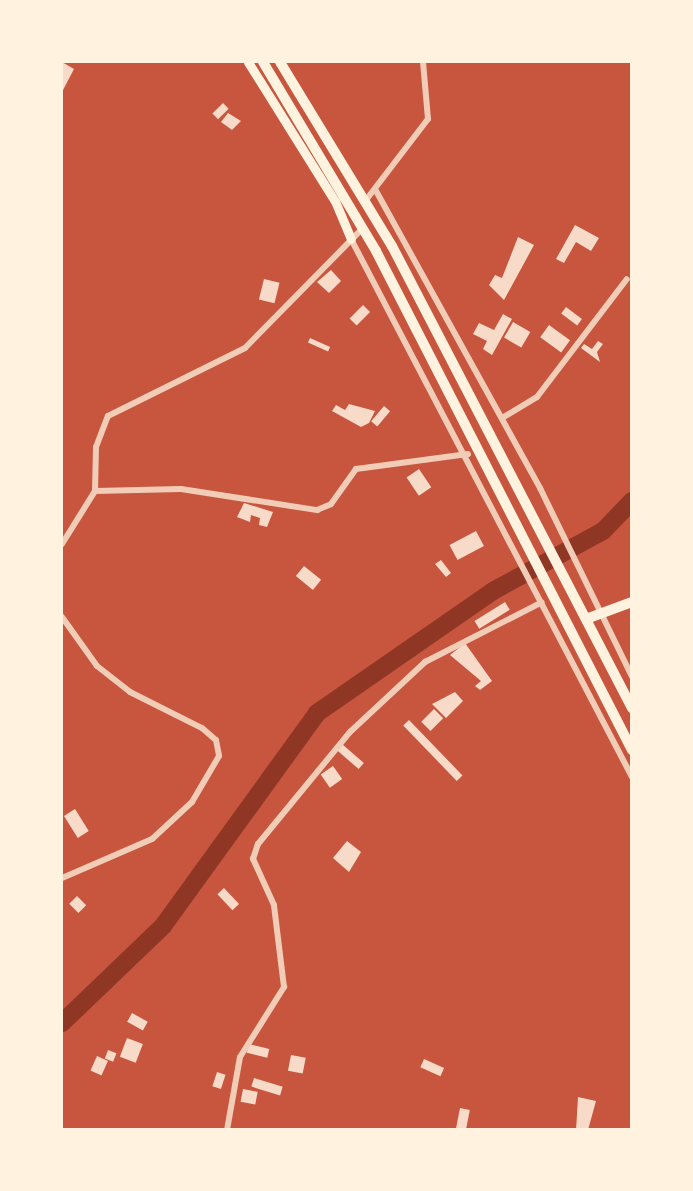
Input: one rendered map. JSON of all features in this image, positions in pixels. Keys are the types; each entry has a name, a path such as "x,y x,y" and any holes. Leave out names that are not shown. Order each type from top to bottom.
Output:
{"highway":[{"path":"263,62 363,228 507,507 547,602 632,750"},
{"path":"280,62 366,200 523,494 632,708"},
{"path":"586,619 632,602"}],"main road":[{"path":"248,62 351,239"}],"street":[{"path":"366,200 428,119 423,62"},
{"path":"375,189 540,488 632,677"},
{"path":"62,544 95,491 96,447 108,416 245,348 363,228"},
{"path":"351,239 547,602 632,777"},
{"path":"502,418 537,397 627,279"},
{"path":"95,491 181,489 317,510 332,504 356,469 468,454"},
{"path":"227,1130 240,1057 284,987 274,905 253,860 258,844 350,732 425,662 547,602"},
{"path":"62,617 96,666 130,692 202,728 216,740 219,756 192,802 152,839 62,878"}],"building":[{"path":"62,62 74,69 62,92"},
{"path":"223,103 229,109 218,119 212,114"},
{"path":"228,113 241,121 232,130 221,122"},
{"path":"575,225 599,238 591,251 576,242 564,263 556,259"},
{"path":"518,237 534,245 504,300 489,285 495,275 502,278"},
{"path":"331,270 341,281 329,293 317,282"},
{"path":"264,279 280,283 274,303 259,299"},
{"path":"363,305 370,312 357,326 350,318"},
{"path":"566,307 582,319 577,325 561,313"},
{"path":"503,314 512,319 492,355 483,349 487,341 473,334 479,323 494,330"},
{"path":"513,322 530,332 521,348 504,338"},
{"path":"549,325 570,340 561,352 540,337"},
{"path":"310,338 330,347 328,352 308,343"},
{"path":"598,341 603,344 597,352 600,362 581,348 584,344 592,349"},
{"path":"349,404 375,411 369,423 361,427 332,411 336,405 345,410"},
{"path":"384,406 390,411 377,426 371,421"},
{"path":"419,469 431,487 419,496 407,477"},
{"path":"244,503 273,512 267,527 259,525 260,518 251,515 250,522 237,517"},
{"path":"476,531 484,546 457,560 450,545"},
{"path":"441,560 451,573 446,577 435,564"},
{"path":"304,566 321,580 313,590 296,576"},
{"path":"505,602 510,610 479,629 474,621"},
{"path":"465,643 492,681 480,690 475,686 481,681 450,655"},
{"path":"455,692 463,701 446,718 432,704"},
{"path":"434,709 443,718 430,731 421,722"},
{"path":"409,720 462,775 457,781 403,726"},
{"path":"342,744 364,763 359,769 337,750"},
{"path":"333,766 342,779 330,788 321,775"},
{"path":"75,809 89,831 78,838 64,816"},
{"path":"347,841 361,852 349,872 333,858"},
{"path":"224,888 239,904 232,910 217,894"},
{"path":"77,896 86,905 78,913 69,904"},
{"path":"132,1013 148,1022 143,1030 127,1022"},
{"path":"127,1038 143,1044 136,1063 120,1057"},
{"path":"249,1044 269,1049 267,1058 247,1053"},
{"path":"108,1050 116,1053 113,1062 105,1058"},
{"path":"291,1055 306,1058 303,1074 288,1071"},
{"path":"97,1056 108,1061 101,1075 90,1071"},
{"path":"424,1059 444,1068 440,1076 420,1067"},
{"path":"217,1072 226,1075 221,1089 212,1086"},
{"path":"254,1078 283,1087 280,1095 251,1087"},
{"path":"243,1089 258,1092 255,1105 241,1102"},
{"path":"578,1097 596,1101 588,1130 576,1130"},
{"path":"460,1108 470,1110 466,1130 456,1129"}],"waterway":[{"path":"62,1023 163,926 317,713 493,591 603,531 632,501"}]}
